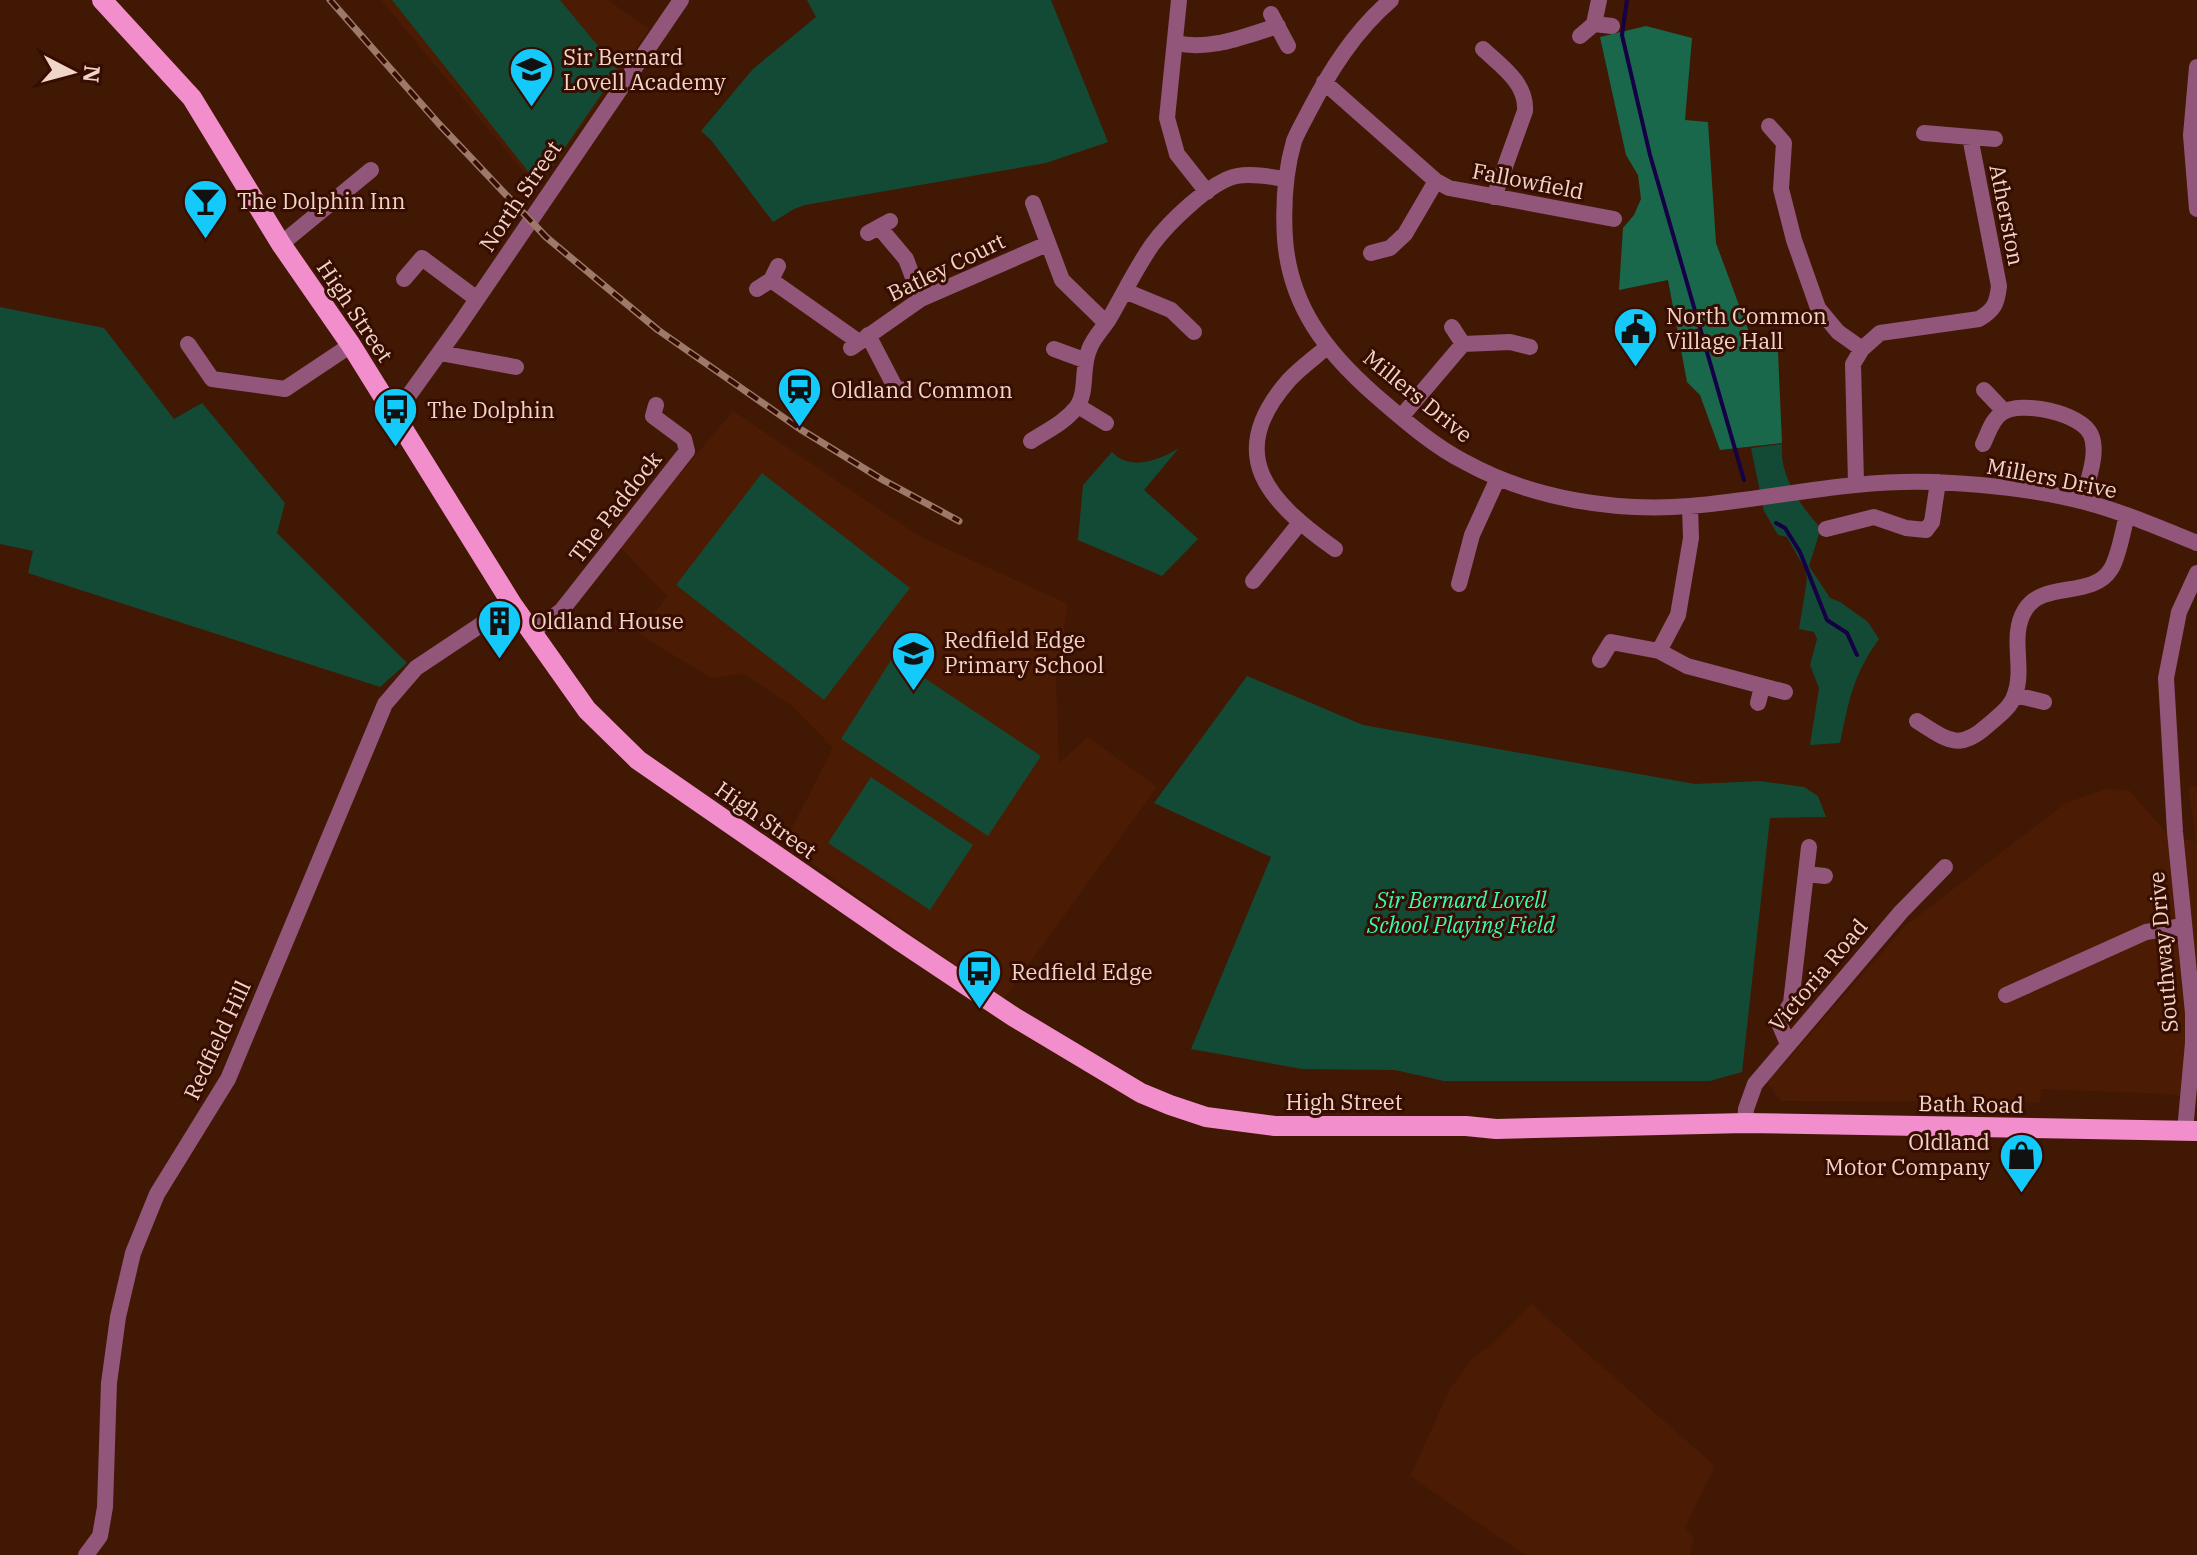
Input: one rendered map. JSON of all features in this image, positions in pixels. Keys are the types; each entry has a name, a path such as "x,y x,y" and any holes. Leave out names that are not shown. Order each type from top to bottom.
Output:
{"main road":[{"name":"High Street","path":"102,0 192,98 281,244 351,345 512,604 587,710 638,760 993,1003 1141,1093 1206,1117 1302,1127 1466,1126 1496,1129 1745,1123"},
{"name":"Bath Road","path":"1745,1123 2191,1131"}],"street":[{"name":"North Street","path":"394,416 681,0"},
{"path":"1179,0 1167,118 1177,154 1207,192"},
{"name":"Millers Drive","path":"1391,0 1338,59 1295,139 1286,179 1284,224 1287,269 1298,299 1327,347 1355,378 1401,417 1465,462 1498,478 1552,495 1604,504 1690,506 1856,483 1938,482 2002,486 2083,501 2197,543"},
{"path":"1580,36 1594,24 1599,0"},
{"path":"1176,43 1195,48 1210,45 1274,20 1288,46"},
{"path":"1594,24 1612,26"},
{"path":"1483,49 1509,63 1526,99 1525,111 1494,197"},
{"path":"2197,67 2194,136 2197,209"},
{"name":"Fallowfield","path":"1324,82 1436,181 1449,188 1494,197 1571,220 1614,219"},
{"path":"1769,126 1784,143 1781,189 1794,240 1818,308 1838,332 1862,349 1853,364 1856,483"},
{"name":"Atherston","path":"1924,133 1995,139"},
{"name":"Atherston","path":"1862,349 1880,333 1979,319 1993,310 1999,286 1970,137"},
{"path":"281,244 371,170"},
{"path":"1031,441 1061,422 1078,406 1083,389 1084,360 1093,340 1153,245 1222,181 1237,176 1260,175 1286,179"},
{"path":"1371,253 1390,248 1405,234 1436,181"},
{"path":"1033,203 1062,280 1106,323"},
{"path":"879,227 906,259 921,299"},
{"name":"Batley Court","path":"859,342 921,299 1047,244"},
{"path":"404,279 422,258 477,299"},
{"path":"769,279 859,342 896,389 905,390"},
{"path":"1125,291 1171,310 1194,332"},
{"path":"1452,327 1463,344"},
{"path":"1401,417 1463,344 1510,336 1530,347"},
{"path":"188,344 212,379 285,389 351,345"},
{"path":"1327,347 1292,377 1277,395 1259,426 1256,452 1261,475 1277,499 1299,524 1335,549"},
{"path":"1054,349 1084,360"},
{"path":"440,353 516,367"},
{"path":"1984,390 2004,411"},
{"name":"The Paddock","path":"532,632 561,611 687,451 684,439 653,416 656,405"},
{"path":"1078,406 1106,423"},
{"path":"1983,444 1995,419 2004,411 2040,409 2064,414 2084,423 2092,436 2094,450 2083,501"},
{"path":"1459,584 1472,535 1498,478"},
{"path":"1826,529 1874,517 1906,528 1926,530 1932,522 1938,482"},
{"path":"1659,651 1678,615 1691,538 1690,506"},
{"path":"1917,721 1946,739 1963,743 2009,706 2015,695 2019,624 2026,608 2038,597 2086,585 2112,568 2127,515"},
{"path":"1253,581 1299,524"},
{"name":"Southway Drive","path":"2191,1131 2195,1013 2183,926 2166,678 2179,612 2197,573"},
{"name":"Redfield Hill","path":"86,1555 100,1536 105,1507 109,1383 118,1317 133,1253 157,1194 228,1079 385,704 416,668 512,604"},
{"path":"1600,660 1610,637 1659,651 1687,666 1760,695 1785,692"},
{"path":"1659,651 1671,671"},
{"path":"2015,695 2044,702"},
{"path":"1788,1044 1779,1023 1791,1003 1809,847"},
{"name":"Victoria Road","path":"1745,1123 1746,1109 1755,1084 1901,912 1945,867"},
{"path":"1806,874 1825,876"},
{"path":"2006,995 2146,932 2183,926"}],"shaded area":[{"name":"Sir Bernard Lovell Academy","path":"381,0 608,0 649,29 538,189"},
{"name":"Redfield Edge Primary School","path":"733,411 921,537 1068,604 1056,678 1059,763 1088,737 1157,787 1003,1000 784,843 833,748 792,706 744,674 711,678 639,634 667,596 619,546"},
{"path":"2197,786 2197,1098 2041,1089 2040,1102 1781,1101 1767,1083 1906,925 2066,803 2106,789 2129,790 2170,837 2196,841 2188,787"},
{"path":"1531,1304 1715,1466 1685,1528 1694,1538 1690,1555 1525,1555 1410,1476 1450,1389 1472,1359 1497,1340"}],"green space":[{"name":"Sir Bernard Lovell Academy","path":"392,0 560,0 618,70 539,185"},
{"path":"807,0 1051,0 1108,142 1046,163 805,205 773,222 701,131 753,69 816,17"},
{"path":"1646,26 1692,38 1685,120 1708,122 1716,243 1756,351 1778,352 1782,443 1720,450 1700,395 1687,382 1668,280 1619,290 1623,228 1634,215 1641,199 1638,175 1626,155 1600,37"},
{"path":"0,307 104,328 174,419 202,403 285,503 277,533 407,663 380,687 28,573 33,551 0,544"},
{"path":"1782,444 1784,467 1792,489 1821,528 1809,566 1830,598 1868,622 1879,639 1858,676 1840,743 1810,745 1819,688 1810,665 1817,639 1814,632 1799,629 1807,580 1805,569 1787,537 1778,535 1764,511 1751,448"},
{"path":"1179,448 1144,490 1198,539 1162,576 1078,540 1083,485 1112,452 1128,462 1136,463 1154,460"},
{"path":"762,473 910,588 824,700 676,585"},
{"path":"893,657 1041,756 988,836 841,739"},
{"name":"Sir Bernard Lovell School Playing Field","path":"1247,676 1363,725 1695,784 1760,781 1804,787 1818,796 1826,817 1770,818 1742,1072 1710,1081 1444,1081 1395,1070 1302,1069 1191,1049 1271,857 1154,803"},
{"path":"871,777 973,845 930,910 828,843"}],"waterway":[{"path":"1627,0 1622,35 1650,155 1744,480"},
{"path":"1776,523 1785,528 1800,552 1827,620 1847,633 1857,655"}],"railway":[{"path":"330,0 439,124 546,237 606,287 658,330 800,429 883,480 959,521"}],"place":[{"name":"Sir Bernard Lovell Academy","path":"532,109"},
{"name":"The Dolphin Inn","path":"206,240"},
{"name":"North Common Village Hall","path":"1635,368"},
{"name":"Oldland Common","path":"800,429"},
{"name":"The Dolphin","path":"396,449"},
{"name":"Oldland House","path":"500,660"},
{"name":"Redfield Edge Primary School","path":"913,692"},
{"name":"Redfield Edge","path":"980,1011"},
{"name":"Oldland Motor Company","path":"2021,1194"}]}
